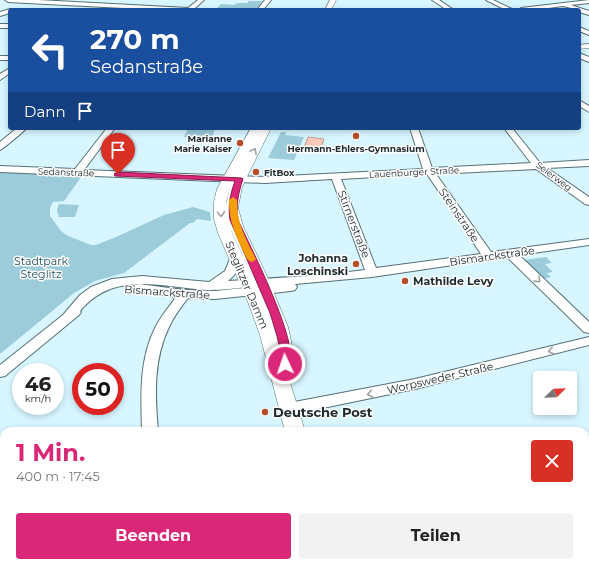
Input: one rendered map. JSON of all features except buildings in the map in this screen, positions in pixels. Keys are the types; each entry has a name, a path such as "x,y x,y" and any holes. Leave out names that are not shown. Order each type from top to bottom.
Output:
{"main road":[{"path":"234,179 255,130"},
{"path":"234,179 265,130"},
{"name":"Steglitzer Damm","path":"234,179 220,198 222,226 236,256 257,287"},
{"name":"Steglitzer Damm","path":"234,179 232,208 234,220 257,287 268,335 295,427"}],"street":[{"path":"8,0 150,8 160,0"},
{"path":"191,8 201,0"},
{"path":"262,8 268,0"},
{"path":"435,0 448,8"},
{"path":"489,0 507,8"},
{"path":"549,0 573,8"},
{"path":"538,8 589,0"},
{"path":"21,7 37,2"},
{"path":"94,8 98,5"},
{"path":"0,78 8,72"},
{"path":"581,104 589,110"},
{"path":"0,147 11,136 20,130"},
{"path":"78,172 110,130"},
{"name":"Steinstraße","path":"415,130 429,171 488,256"},
{"name":"Selerweg","path":"510,130 538,166 589,202"},
{"name":"Lauenburger Straße","path":"234,179 265,180 589,163"},
{"name":"Sedanstraße","path":"0,169 234,179"},
{"name":"Stirnerstraße","path":"335,176 372,272"},
{"name":"Bismarckstraße","path":"69,316 90,293 112,283 136,280 208,286 282,289 324,279 589,242"},
{"path":"510,253 589,329"},
{"path":"208,286 221,281 228,276 234,268 236,256"},
{"name":"Bismarckstraße","path":"69,316 102,295 121,288 184,294 215,295 257,287"},
{"path":"150,427 148,380 153,349 162,327 184,294"},
{"path":"0,372 69,316"},
{"name":"Worpsweder Straße","path":"289,409 415,384 589,341"}],"green space":[{"path":"249,1 262,1 258,8 217,8 221,4 234,5 237,3 247,3"},
{"path":"187,130 215,130 212,138 184,137"},
{"path":"281,132 286,132 285,135 304,137 294,160 268,158"},
{"name":"Stadtpark Steglitz","path":"0,171 80,174 80,176 82,176 64,201 53,202 50,208 50,216 61,231 68,236 91,245 96,245 116,237 164,215 193,207 210,212 211,221 197,219 124,273 95,281 74,293 0,354"},
{"path":"59,204 79,205 75,217 59,217 57,210"},
{"path":"546,257 552,263 545,264 553,272 547,273 551,277 543,279 524,260"}],"slow traffic":[{"path":"233,200 232,208 234,220 251,259"}],"place":[{"name":"Hermann-Ehlers-Gymnasium","path":"356,136"},
{"name":"Marianne Marie Kaiser","path":"240,143"},
{"name":"FitBox","path":"256,172"},
{"name":"Johanna Loschinski","path":"356,264"},
{"name":"Mathilde Levy","path":"405,281"},
{"name":"Deutsche Post","path":"265,412"}],"route":[{"path":"118,174 240,179 236,187 232,208 234,220 275,313 285,350 285,364"}]}
